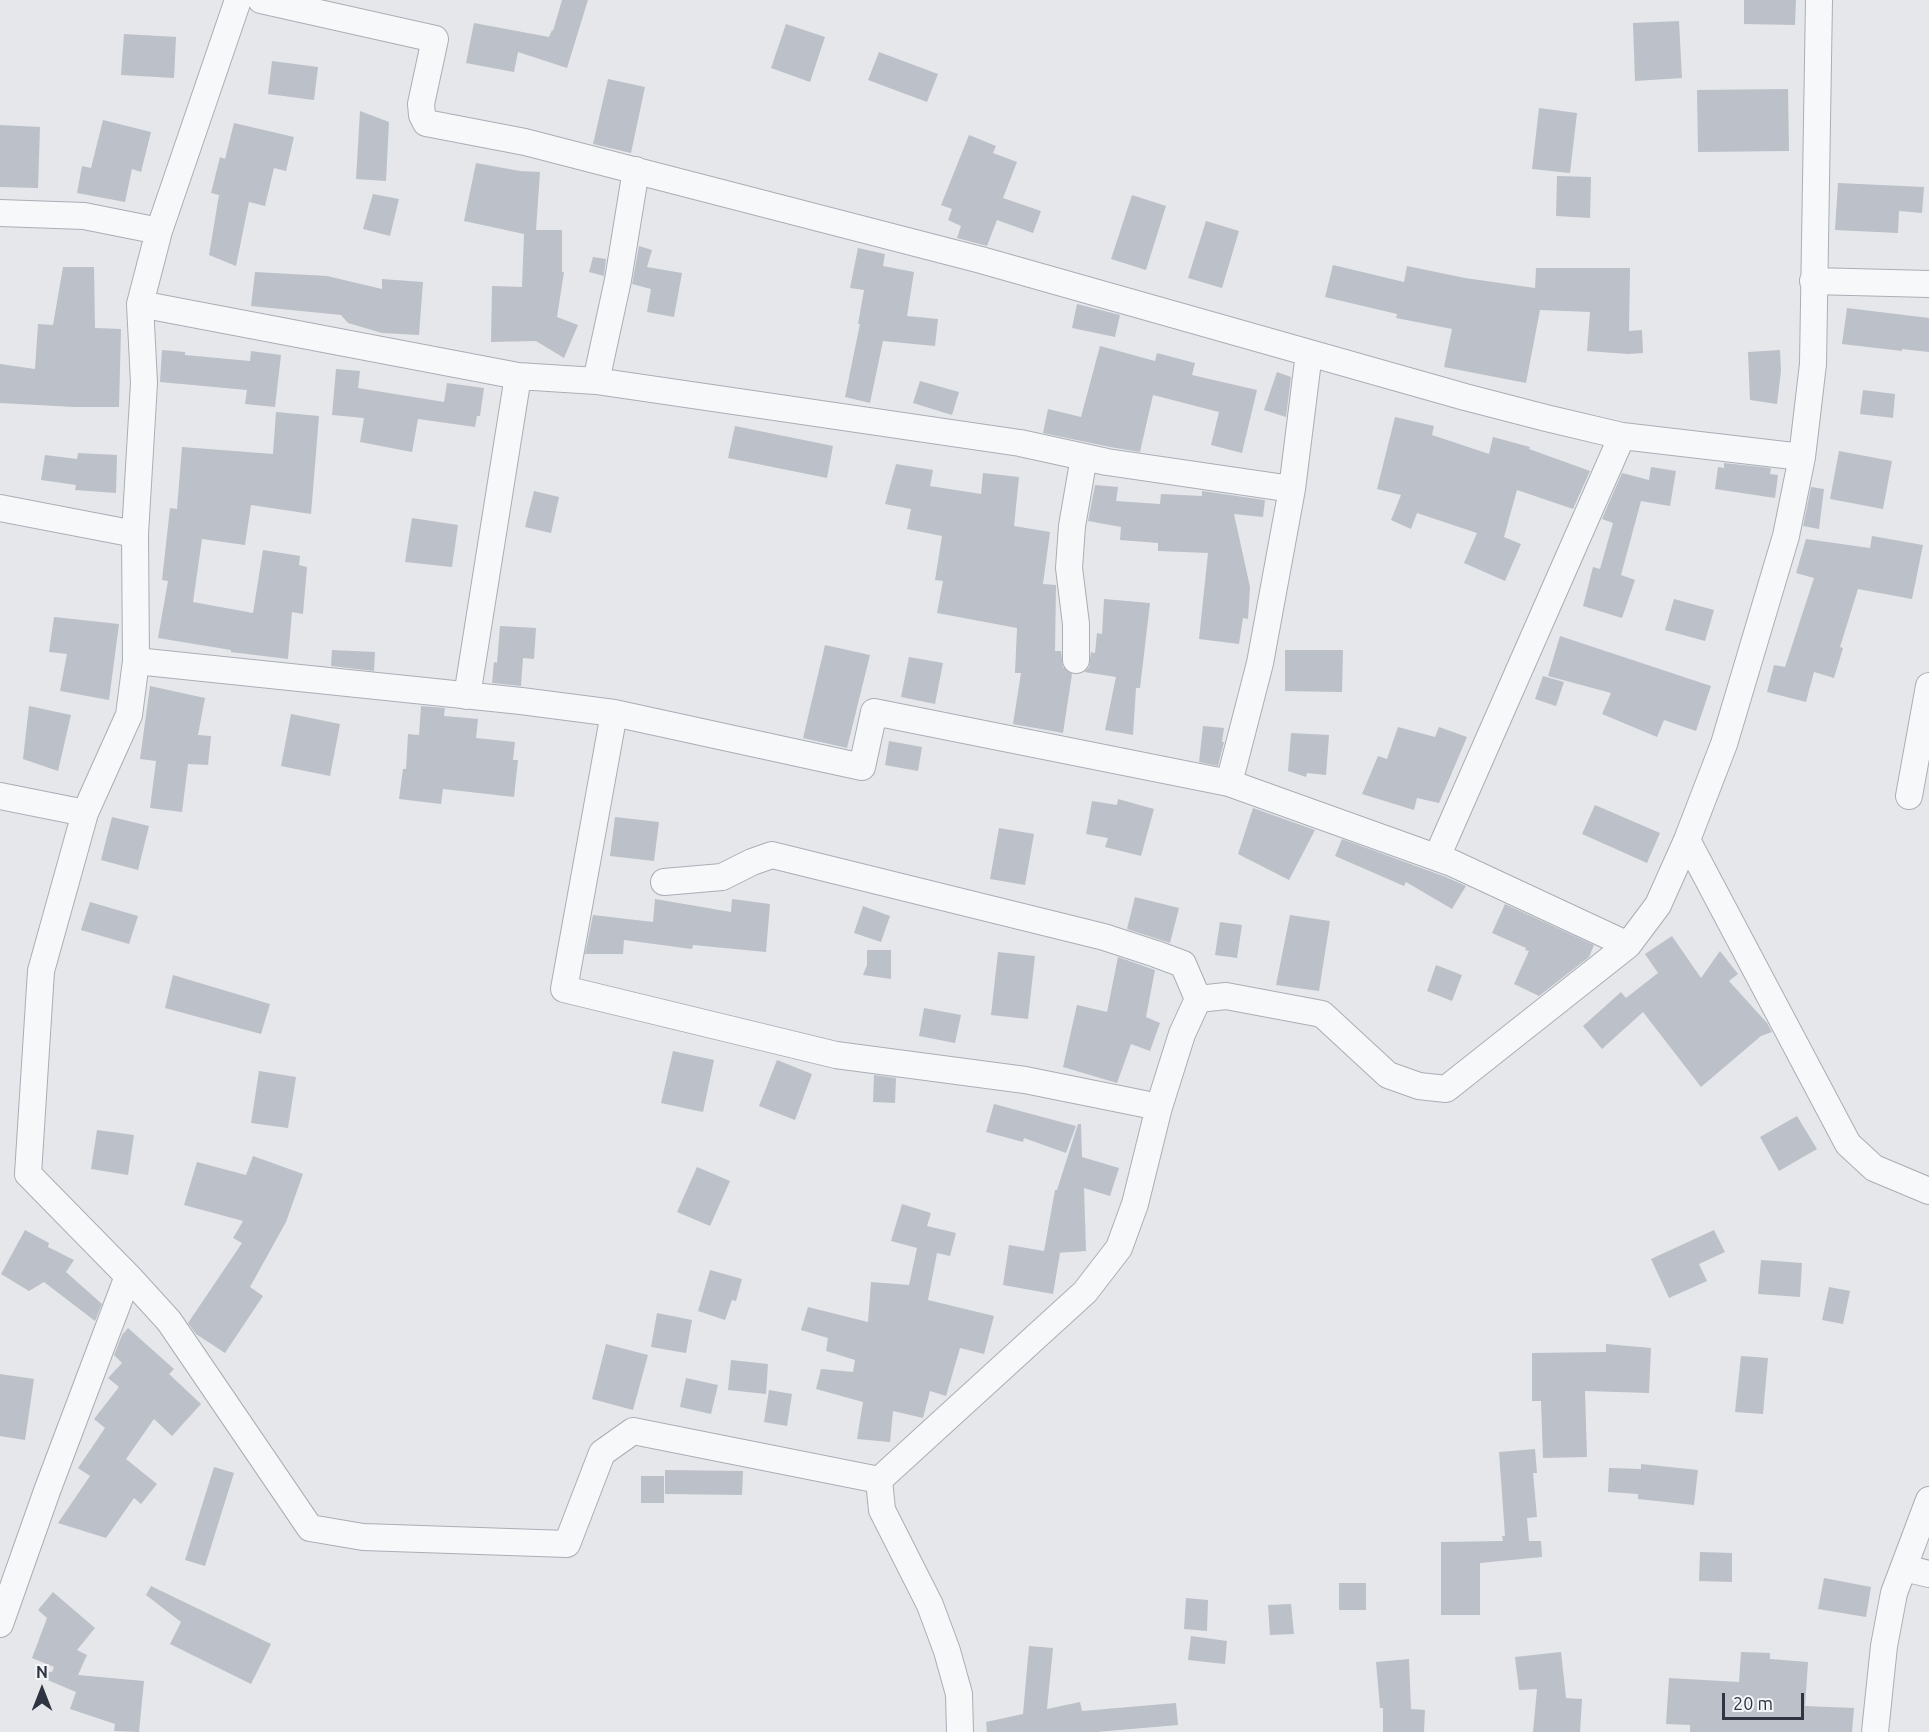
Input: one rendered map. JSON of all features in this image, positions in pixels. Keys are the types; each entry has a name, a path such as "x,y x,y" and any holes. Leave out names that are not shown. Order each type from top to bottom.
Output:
{"street":[{"path":"238,0 159,231 140,304 144,383 135,534 136,661 129,715 85,813 41,971 28,1174 169,1321 310,1528 363,1536 567,1544 602,1453 633,1431 879,1480"},
{"path":"261,0 435,39 421,104 422,116 426,123 525,142 981,260 1465,397 1622,436 1802,457"},
{"path":"1198,999 1226,996 1322,1014 1388,1076 1419,1086 1446,1089 1628,945 1658,905 1687,840 1724,744 1786,536 1802,457 1813,364 1819,0"},
{"path":"596,381 618,280 636,170"},
{"path":"0,213 84,216 159,231"},
{"path":"1813,281 1929,284"},
{"path":"140,304 518,376 596,381 1020,443 1107,462 1292,489"},
{"path":"1229,783 1260,663 1292,489 1309,353"},
{"path":"467,696 518,376"},
{"path":"1437,857 1622,436"},
{"path":"1076,660 1076,624 1069,568 1072,526 1084,457"},
{"path":"0,508 135,534"},
{"path":"136,661 521,701 614,713 862,767 874,712 1229,783 1437,857 1628,945"},
{"path":"1909,796 1929,686"},
{"path":"614,713 564,989 836,1055 1025,1080 1159,1107"},
{"path":"0,796 85,813"},
{"path":"1687,840 1848,1144 1874,1168 1929,1191"},
{"path":"664,882 722,877 772,855 1104,937 1156,954 1183,964 1198,999 1182,1034 1159,1107 1136,1204 1119,1248 1085,1292 879,1480"},
{"path":"0,1624 47,1491 128,1276"},
{"path":"879,1480 882,1510 930,1605 947,1651 959,1694 960,1732"},
{"path":"1875,1732 1884,1646 1894,1593 1929,1500"},
{"path":"1904,1568 1929,1574"}],"building":[{"path":"562,0 588,0 567,68 518,52 514,72 466,63 474,23 549,37"},
{"path":"1744,0 1796,0 1795,25 1744,24"},
{"path":"1679,21 1682,78 1635,81 1633,23"},
{"path":"786,24 825,37 810,82 771,68"},
{"path":"124,34 176,37 174,78 121,75"},
{"path":"879,52 938,74 927,102 868,80"},
{"path":"272,61 318,67 314,100 268,94"},
{"path":"608,79 645,87 631,153 593,144"},
{"path":"1788,89 1789,151 1698,152 1697,90"},
{"path":"1539,108 1577,113 1570,173 1532,169"},
{"path":"360,111 389,122 386,181 356,179"},
{"path":"103,120 151,132 141,172 132,169 125,202 77,193 82,166 91,168"},
{"path":"234,123 294,137 286,171 274,168 265,206 249,202 236,266 209,255 219,195 211,193 220,157 225,159"},
{"path":"0,125 40,127 38,188 0,187"},
{"path":"969,135 996,146 993,153 1017,162 1003,198 1041,211 1033,233 997,220 987,246 957,238 961,226 948,220 952,209 941,205"},
{"path":"476,163 540,172 536,230 562,230 562,272 564,272 557,317 578,325 564,358 536,341 491,342 492,286 522,287 524,234 464,221"},
{"path":"1557,176 1591,177 1590,218 1556,216"},
{"path":"1838,183 1924,187 1922,213 1899,211 1898,233 1835,230"},
{"path":"373,194 399,199 390,236 363,229"},
{"path":"1132,195 1166,206 1146,270 1111,259"},
{"path":"1206,221 1239,231 1222,288 1188,278"},
{"path":"639,246 652,250 647,267 682,273 674,317 647,312 651,289 632,284"},
{"path":"858,248 885,254 883,266 914,272 907,316 938,319 935,346 883,341 870,403 845,397 860,324 858,324 864,290 850,288"},
{"path":"593,257 606,259 604,276 589,272"},
{"path":"1333,265 1404,282 1407,266 1465,278 1535,288 1536,268 1630,268 1629,331 1642,330 1643,353 1587,351 1590,312 1540,310 1526,383 1444,367 1452,329 1396,318 1397,314 1325,297"},
{"path":"63,267 94,267 95,328 121,329 119,407 0,403 0,364 35,369 38,324 53,325"},
{"path":"255,272 327,276 382,289 382,279 423,282 419,335 382,333 348,323 341,315 251,306"},
{"path":"1077,304 1120,315 1115,337 1072,328"},
{"path":"1847,308 1929,318 1929,352 1842,344"},
{"path":"1100,346 1155,361 1157,353 1195,363 1192,375 1257,390 1242,453 1211,445 1219,412 1153,395 1140,452 1043,433 1048,409 1081,417"},
{"path":"162,350 185,352 185,355 250,361 251,351 281,355 275,407 245,404 247,390 160,382"},
{"path":"1780,350 1781,371 1777,404 1750,400 1748,352"},
{"path":"336,369 360,371 358,388 444,402 447,383 484,388 480,416 477,416 475,427 418,419 412,452 360,442 364,418 332,415"},
{"path":"1277,372 1291,377 1286,417 1264,410"},
{"path":"920,381 959,392 952,415 913,403"},
{"path":"1863,390 1895,394 1893,418 1860,414"},
{"path":"276,412 319,416 311,514 251,505 245,545 202,539 193,602 253,613 263,550 300,556 299,565 307,567 303,614 292,612 288,659 231,652 231,650 158,638 168,581 162,580 170,508 177,509 182,447 273,454"},
{"path":"1395,417 1434,426 1432,435 1489,454 1493,437 1530,447 1529,449 1590,471 1573,509 1517,490 1504,537 1521,544 1505,581 1464,563 1477,533 1417,513 1411,529 1391,520 1401,495 1377,489"},
{"path":"735,426 833,446 827,478 728,458"},
{"path":"1839,451 1892,461 1883,509 1830,499"},
{"path":"78,453 117,455 116,493 75,490 76,485 41,480 45,455 77,459"},
{"path":"1724,463 1771,468 1770,474 1778,475 1775,498 1715,489 1718,467 1724,468"},
{"path":"896,464 933,470 930,486 981,494 983,473 1019,477 1014,526 1050,532 1043,584 1056,585 1055,651 1061,651 1063,667 1072,674 1063,733 1013,724 1021,673 1015,673 1017,628 937,613 943,581 935,580 942,536 907,529 911,509 885,504"},
{"path":"1651,467 1676,471 1670,506 1641,501 1621,575 1635,580 1622,618 1583,606 1593,567 1600,569 1613,523 1602,519 1622,473 1649,480"},
{"path":"1095,485 1118,487 1116,501 1160,504 1161,494 1202,496 1202,491 1265,500 1263,517 1234,514 1250,587 1248,619 1243,618 1239,644 1199,639 1208,553 1158,551 1158,543 1120,540 1121,527 1088,521"},
{"path":"1811,487 1824,489 1819,529 1803,526"},
{"path":"534,491 559,497 551,533 525,527"},
{"path":"412,518 458,525 452,567 405,562"},
{"path":"1872,536 1923,545 1912,599 1858,589 1840,647 1843,648 1834,678 1814,672 1806,702 1767,692 1774,665 1785,667 1814,578 1796,573 1806,539 1870,548"},
{"path":"1104,599 1150,603 1140,688 1136,688 1133,735 1105,730 1116,677 1084,672 1089,667 1091,652 1095,653 1097,633 1102,634"},
{"path":"1674,599 1714,610 1705,641 1665,630"},
{"path":"54,617 119,624 109,700 60,691 67,654 49,652"},
{"path":"500,626 536,628 534,659 523,658 521,686 492,683 494,662 497,663"},
{"path":"1560,636 1711,686 1696,731 1664,720 1657,737 1602,714 1611,693 1548,676"},
{"path":"825,645 870,655 847,748 803,738"},
{"path":"332,650 375,652 374,671 331,666"},
{"path":"1285,650 1343,650 1342,692 1285,691"},
{"path":"909,657 943,663 935,704 901,697"},
{"path":"1543,676 1564,682 1556,706 1535,699"},
{"path":"150,686 205,698 198,735 211,736 208,765 188,764 182,812 150,808 156,761 140,759"},
{"path":"29,706 71,715 58,771 23,759"},
{"path":"421,706 445,708 444,716 478,719 476,738 515,742 513,760 518,760 514,797 443,789 441,804 399,799 403,769 406,769 408,734 419,735"},
{"path":"291,714 340,724 330,776 281,766"},
{"path":"1203,726 1224,728 1222,742 1224,742 1218,766 1199,762"},
{"path":"1398,727 1435,737 1439,727 1467,737 1439,803 1417,798 1414,810 1362,794 1378,756 1387,759"},
{"path":"1291,733 1329,735 1326,775 1307,773 1306,777 1288,771"},
{"path":"889,741 922,747 918,771 885,765"},
{"path":"1118,799 1154,809 1141,856 1105,847 1108,838 1086,834 1092,801 1117,805"},
{"path":"1595,805 1660,833 1647,863 1582,834"},
{"path":"1253,808 1315,830 1289,880 1238,854"},
{"path":"112,817 149,826 138,870 101,860"},
{"path":"615,817 659,822 654,861 610,856"},
{"path":"999,828 1034,834 1025,885 990,879"},
{"path":"1342,839 1466,886 1452,909 1406,882 1404,886 1335,856"},
{"path":"1135,897 1179,908 1170,943 1127,929"},
{"path":"655,899 731,912 732,899 770,904 766,952 693,945 692,949 624,940 623,954 585,954 593,915 653,922"},
{"path":"90,902 138,916 129,944 81,930"},
{"path":"1505,904 1594,945 1589,957 1539,996 1514,984 1529,951 1492,933"},
{"path":"863,906 890,916 881,942 854,933"},
{"path":"1290,915 1330,921 1319,991 1276,985"},
{"path":"1220,922 1242,925 1237,958 1215,955"},
{"path":"1672,936 1701,978 1720,951 1738,974 1729,981 1767,1023 1772,1032 1761,1036 1701,1087 1643,1012 1602,1049 1583,1026 1621,992 1626,998 1658,973 1645,954"},
{"path":"867,950 891,950 891,979 863,975 867,965"},
{"path":"998,952 1035,956 1028,1019 991,1015"},
{"path":"1118,957 1155,970 1146,1017 1160,1023 1150,1051 1131,1044 1117,1083 1063,1067 1077,1005 1107,1012"},
{"path":"1436,965 1462,975 1452,1001 1427,991"},
{"path":"173,975 270,1004 261,1034 165,1008"},
{"path":"924,1008 961,1015 955,1043 919,1036"},
{"path":"673,1051 714,1060 703,1112 661,1103"},
{"path":"777,1060 812,1074 795,1120 759,1106"},
{"path":"259,1071 296,1077 288,1128 251,1123"},
{"path":"874,1075 896,1078 895,1103 873,1102"},
{"path":"994,1104 1076,1126 1066,1153 1024,1138 1023,1142 986,1132"},
{"path":"1797,1116 1817,1149 1779,1171 1760,1137"},
{"path":"1078,1124 1081,1124 1082,1157 1119,1168 1110,1196 1084,1188 1086,1251 1056,1253 1060,1253 1053,1294 1003,1285 1009,1245 1044,1251 1055,1190 1057,1190"},
{"path":"97,1130 134,1135 128,1175 91,1169"},
{"path":"253,1156 303,1174 286,1222 250,1287 263,1296 225,1353 196,1334 188,1323 242,1243 233,1238 243,1221 184,1205 197,1162 246,1175"},
{"path":"697,1167 730,1181 710,1226 677,1212"},
{"path":"902,1204 931,1213 927,1226 956,1233 950,1256 937,1253 928,1300 994,1316 984,1354 960,1348 946,1396 930,1391 923,1418 893,1411 890,1442 857,1439 863,1402 816,1389 821,1369 853,1372 855,1360 826,1351 828,1338 801,1330 808,1307 868,1322 871,1282 909,1285 917,1248 891,1241"},
{"path":"25,1230 49,1243 48,1247 74,1260 66,1272 102,1304 95,1321 44,1282 29,1291 1,1274"},
{"path":"1714,1230 1725,1252 1699,1264 1707,1281 1669,1298 1651,1259"},
{"path":"1761,1260 1802,1263 1800,1297 1758,1294"},
{"path":"710,1270 742,1279 736,1301 732,1300 725,1320 698,1311"},
{"path":"1829,1287 1850,1291 1843,1324 1822,1320"},
{"path":"657,1313 692,1320 686,1353 651,1347"},
{"path":"128,1328 174,1369 169,1374 201,1404 172,1436 154,1419 126,1459 157,1484 141,1504 134,1498 106,1538 58,1523 90,1476 78,1468 105,1428 94,1419 119,1387 108,1378 122,1363 114,1355 122,1335"},
{"path":"606,1344 648,1355 633,1410 592,1399"},
{"path":"1606,1344 1651,1348 1649,1393 1585,1391 1587,1457 1543,1458 1541,1401 1532,1401 1532,1353 1606,1352"},
{"path":"1741,1356 1768,1358 1763,1414 1735,1412"},
{"path":"731,1360 768,1364 766,1394 728,1390"},
{"path":"0,1374 34,1379 25,1440 0,1436"},
{"path":"686,1378 718,1385 711,1414 680,1407"},
{"path":"769,1390 792,1394 787,1426 764,1422"},
{"path":"1535,1449 1537,1473 1533,1473 1537,1517 1527,1518 1529,1541 1541,1541 1542,1557 1480,1563 1480,1615 1441,1615 1441,1542 1503,1541 1502,1536 1505,1536 1499,1452"},
{"path":"1641,1464 1698,1470 1694,1505 1638,1499 1638,1494 1608,1492 1609,1468 1641,1469"},
{"path":"214,1467 234,1473 205,1566 185,1560"},
{"path":"665,1470 743,1471 742,1495 665,1494"},
{"path":"641,1476 664,1476 664,1503 641,1503"},
{"path":"1700,1552 1732,1553 1732,1582 1699,1581"},
{"path":"1824,1578 1871,1587 1866,1617 1818,1609"},
{"path":"1339,1583 1366,1583 1366,1610 1339,1610"},
{"path":"151,1586 271,1644 251,1684 170,1644 181,1622 146,1595"},
{"path":"53,1592 95,1628 77,1650 87,1655 78,1675 144,1681 139,1732 114,1731 115,1724 70,1709 76,1692 36,1675 37,1671 52,1672 54,1667 32,1658 47,1618 38,1610"},
{"path":"1186,1598 1208,1600 1207,1631 1184,1629"},
{"path":"1291,1604 1294,1634 1270,1635 1268,1605"},
{"path":"1191,1636 1227,1641 1225,1664 1188,1660"},
{"path":"1029,1646 1053,1648 1047,1709 1080,1702 1082,1711 1176,1703 1178,1725 1096,1732 987,1732 986,1722 1023,1714"},
{"path":"1561,1652 1566,1698 1582,1699 1580,1732 1533,1732 1537,1689 1519,1690 1515,1657"},
{"path":"1741,1652 1770,1653 1770,1659 1808,1662 1805,1706 1854,1708 1852,1732 1690,1732 1690,1725 1666,1724 1669,1678 1739,1682"},
{"path":"1409,1659 1411,1709 1425,1710 1424,1732 1383,1732 1383,1708 1380,1708 1376,1662"}]}
